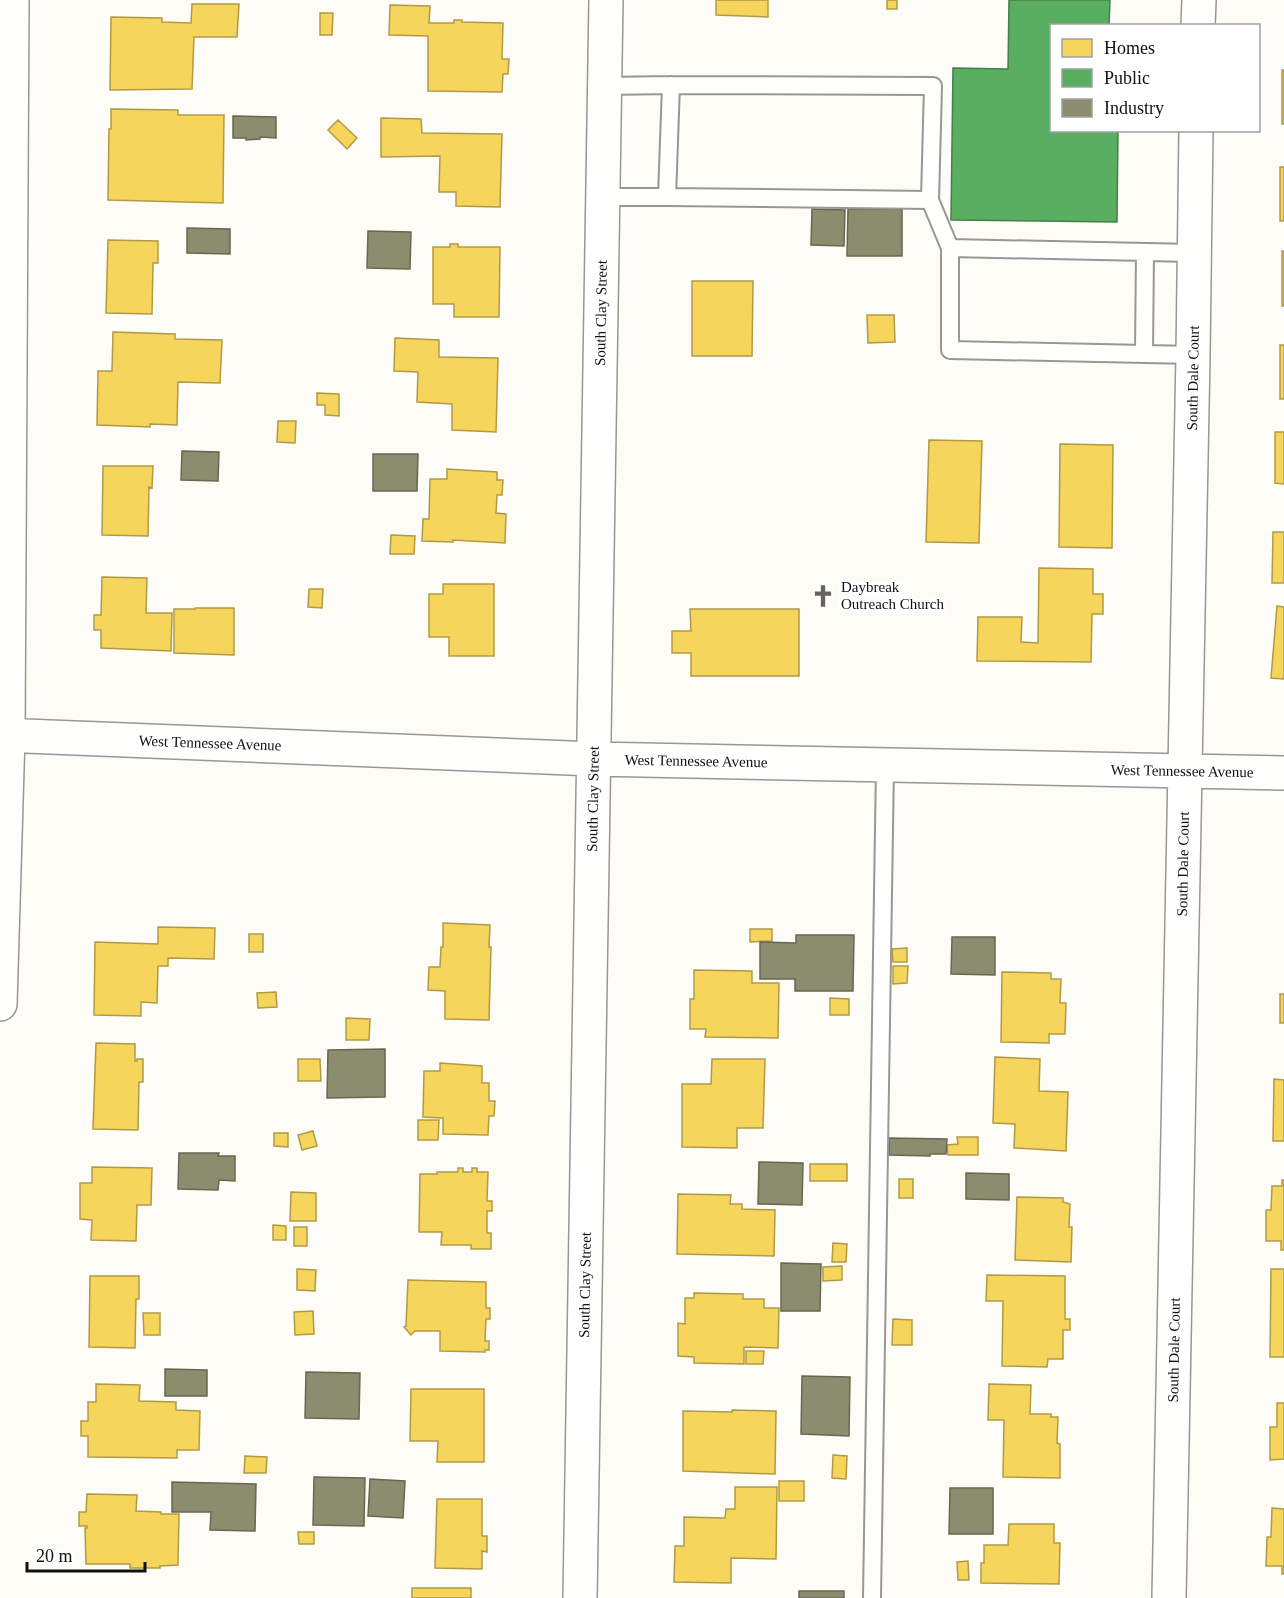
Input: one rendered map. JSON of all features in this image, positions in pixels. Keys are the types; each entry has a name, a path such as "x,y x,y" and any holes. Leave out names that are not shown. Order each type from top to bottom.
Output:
{"street":[{"path":"0,1004 12,0"},
{"name":"South Clay Street","path":"580,1598 606,0"},
{"path":"1198,24 1199,0"},
{"name":"South Dale Court","path":"1169,1598 1196,132"},
{"name":"West Tennessee Avenue","path":"4,735 594,759 1284,773"}],"lane":[{"path":"667,196 671,85"},
{"path":"604,86 933,87 930,200 950,248 950,350 1193,355"},
{"path":"602,197 930,200"},
{"path":"950,248 1194,253"},
{"path":"1144,353 1145,252"},
{"path":"873,1598 885,765"}],"building: Homes":[{"path":"716,0 768,0 768,17 716,15"},
{"path":"887,0 897,0 897,9 887,9"},
{"path":"192,4 239,4 237,37 194,37 192,89 110,90 111,17 162,18 162,22 191,23"},
{"path":"390,5 430,6 429,23 454,23 454,20 462,20 462,22 503,23 502,59 509,59 508,74 503,74 502,92 428,91 428,36 389,35"},
{"path":"320,13 333,13 332,35 320,35"},
{"path":"1282,70 1284,70 1284,124 1282,124"},
{"path":"111,109 178,110 178,115 224,115 223,203 108,200"},
{"path":"381,118 421,119 422,133 502,134 500,207 456,206 456,192 439,192 440,156 381,157"},
{"path":"338,120 357,138 347,149 328,130"},
{"path":"1280,167 1284,167 1284,221 1280,221"},
{"path":"108,240 158,241 158,263 153,263 152,314 106,313"},
{"path":"450,244 458,244 458,247 500,247 499,317 454,317 454,304 433,304 433,247 450,247"},
{"path":"1282,251 1284,251 1284,306 1282,306"},
{"path":"692,281 753,281 752,356 692,356"},
{"path":"867,315 894,315 895,342 868,343"},
{"path":"113,332 175,334 175,339 222,340 220,383 178,382 177,425 150,424 150,427 97,425 98,371 112,371"},
{"path":"395,338 439,340 439,357 498,358 496,432 452,430 452,404 417,402 418,372 394,371"},
{"path":"1280,345 1284,345 1284,399 1280,399"},
{"path":"317,393 339,394 339,416 325,415 325,405 317,405"},
{"path":"278,421 296,421 295,443 277,442"},
{"path":"1275,432 1284,432 1284,484 1275,483"},
{"path":"929,440 982,441 979,543 926,542"},
{"path":"1060,444 1113,445 1112,548 1059,547"},
{"path":"103,466 153,466 152,488 149,487 148,536 102,535"},
{"path":"447,469 497,472 497,480 503,480 502,495 497,495 496,513 506,514 505,543 422,541 423,519 429,519 430,479 447,479"},
{"path":"1273,532 1284,532 1284,583 1272,583"},
{"path":"391,535 415,536 414,554 390,554"},
{"path":"1039,568 1093,569 1093,594 1103,594 1103,614 1092,614 1091,662 977,661 978,617 1022,617 1021,642 1038,643"},
{"path":"102,577 147,578 146,613 172,613 171,651 101,648 101,630 94,630 94,615 101,615"},
{"path":"443,584 494,584 494,656 449,656 449,637 429,637 429,594 443,594"},
{"path":"309,589 323,589 322,608 308,607"},
{"path":"1277,606 1284,607 1284,679 1271,678"},
{"path":"234,608 234,655 174,653 174,609"},
{"path":"690,609 799,609 799,676 691,676 691,653 672,653 672,631 691,631"},
{"path":"443,923 490,925 489,1020 445,1019 445,991 428,990 429,967 440,967"},
{"path":"158,927 215,928 214,959 168,958 168,966 158,966 157,1003 141,1002 141,1016 94,1015 95,942 158,944"},
{"path":"750,929 772,929 772,941 750,942"},
{"path":"249,934 263,934 263,952 249,952"},
{"path":"907,948 907,962 893,962 892,949"},
{"path":"893,966 908,966 907,983 893,984"},
{"path":"694,970 752,971 752,983 779,983 778,1038 705,1037 706,1029 690,1029 690,999 694,999"},
{"path":"1002,972 1051,973 1051,979 1061,979 1060,1003 1066,1003 1065,1034 1049,1034 1049,1043 1001,1042"},
{"path":"276,992 277,1007 258,1008 257,993"},
{"path":"1280,994 1284,994 1284,1023 1280,1023"},
{"path":"830,998 849,999 849,1015 830,1015"},
{"path":"346,1018 370,1019 369,1040 346,1040"},
{"path":"96,1043 135,1044 135,1061 143,1059 143,1082 139,1082 138,1130 93,1129"},
{"path":"995,1057 1040,1059 1039,1091 1068,1092 1066,1151 1014,1148 1015,1124 993,1123"},
{"path":"298,1059 320,1059 321,1081 298,1081"},
{"path":"712,1059 765,1059 763,1128 737,1128 737,1148 682,1147 682,1084 711,1084"},
{"path":"440,1063 482,1066 482,1083 489,1083 489,1101 495,1101 494,1116 489,1116 488,1135 443,1134 443,1118 423,1117 424,1071 440,1071"},
{"path":"1274,1079 1284,1080 1284,1141 1273,1141"},
{"path":"418,1120 439,1120 438,1140 418,1140"},
{"path":"313,1131 317,1146 302,1150 298,1135"},
{"path":"274,1133 288,1133 288,1147 274,1146"},
{"path":"957,1137 978,1137 978,1155 948,1155 947,1145 958,1144"},
{"path":"810,1164 847,1164 847,1181 810,1181"},
{"path":"92,1167 152,1168 151,1205 137,1205 136,1241 91,1240 92,1220 80,1219 80,1183 92,1183"},
{"path":"458,1168 463,1168 463,1172 472,1172 472,1168 477,1168 477,1172 488,1172 487,1201 492,1201 492,1211 487,1211 487,1233 491,1233 491,1249 471,1249 471,1245 441,1245 442,1232 419,1232 420,1174 458,1172"},
{"path":"899,1179 913,1179 913,1198 899,1198"},
{"path":"1282,1180 1284,1180 1284,1250 1281,1250 1281,1241 1266,1241 1266,1210 1271,1210 1272,1186 1282,1186"},
{"path":"291,1192 316,1193 316,1221 290,1221"},
{"path":"678,1194 731,1195 730,1204 742,1204 742,1209 775,1210 774,1256 677,1254"},
{"path":"1017,1197 1063,1198 1063,1202 1070,1204 1071,1262 1015,1260"},
{"path":"273,1225 286,1226 286,1240 273,1240"},
{"path":"294,1227 307,1227 307,1246 294,1246"},
{"path":"833,1243 847,1244 846,1262 832,1262"},
{"path":"842,1266 842,1280 823,1281 823,1267"},
{"path":"297,1269 316,1270 315,1291 297,1290"},
{"path":"1271,1269 1284,1269 1284,1357 1270,1357"},
{"path":"987,1275 1065,1276 1065,1319 1070,1319 1070,1330 1063,1330 1063,1359 1048,1359 1047,1367 1002,1366 1003,1301 986,1301"},
{"path":"90,1276 139,1276 135,1348 89,1347"},
{"path":"408,1280 486,1282 486,1308 490,1308 490,1319 486,1319 485,1341 489,1341 489,1350 485,1352 440,1351 440,1331 415,1331 411,1335 404,1327 406,1326"},
{"path":"694,1293 743,1294 743,1299 764,1299 764,1308 779,1308 778,1348 744,1347 744,1364 694,1363 694,1357 678,1356 678,1323 685,1324 685,1298 694,1298"},
{"path":"313,1311 314,1334 295,1335 294,1312"},
{"path":"143,1313 160,1313 160,1335 144,1335"},
{"path":"893,1319 912,1320 912,1345 892,1345"},
{"path":"746,1351 764,1351 763,1364 746,1364"},
{"path":"96,1384 140,1385 139,1401 176,1402 176,1410 200,1411 199,1450 177,1450 177,1458 88,1457 88,1436 81,1436 81,1421 88,1421 88,1402 96,1402"},
{"path":"989,1384 1031,1385 1030,1414 1051,1414 1051,1417 1058,1417 1057,1443 1060,1444 1060,1478 1003,1477 1004,1420 988,1420"},
{"path":"411,1389 484,1389 484,1462 437,1462 438,1441 410,1441"},
{"path":"1277,1403 1284,1403 1284,1459 1270,1460 1270,1427 1277,1427"},
{"path":"732,1410 776,1411 775,1474 683,1471 683,1411 732,1412"},
{"path":"833,1455 847,1456 846,1479 832,1478"},
{"path":"245,1456 267,1457 266,1473 244,1473"},
{"path":"779,1481 804,1481 804,1501 779,1501"},
{"path":"735,1487 777,1487 776,1559 731,1558 731,1583 674,1582 675,1546 684,1546 684,1517 725,1518 726,1509 735,1509"},
{"path":"87,1494 137,1495 136,1511 179,1514 178,1565 160,1566 160,1568 130,1568 130,1564 86,1564 85,1528 87,1526 79,1526 79,1512 86,1512"},
{"path":"437,1499 482,1499 482,1536 487,1536 487,1552 482,1551 482,1569 435,1568"},
{"path":"1272,1508 1284,1509 1284,1574 1282,1574 1282,1566 1266,1566 1267,1537 1271,1537"},
{"path":"1009,1524 1054,1524 1054,1543 1060,1543 1059,1584 981,1583 984,1545 1008,1545"},
{"path":"298,1532 314,1532 314,1544 299,1544"},
{"path":"968,1561 969,1580 958,1580 957,1562"},
{"path":"412,1588 471,1588 471,1598 412,1598"}],"building: Public":[{"path":"1009,0 1110,0 1109,24 1050,24 1050,132 1118,132 1117,222 951,220 953,68 1008,69"}],"building: Industry":[{"path":"233,116 276,117 276,138 260,137 260,139 246,140 246,138 233,138"},
{"path":"812,209 845,210 844,246 811,245"},
{"path":"848,209 902,209 902,256 847,256"},
{"path":"187,228 230,229 230,254 187,253"},
{"path":"368,231 411,232 410,269 367,268"},
{"path":"182,451 219,452 218,481 181,480"},
{"path":"373,454 418,454 417,491 373,491"},
{"path":"796,935 854,935 853,991 795,991 795,979 760,979 760,942 796,943"},
{"path":"952,937 995,937 995,975 951,974"},
{"path":"385,1049 385,1097 327,1098 328,1050"},
{"path":"889,1138 947,1139 946,1154 889,1155"},
{"path":"179,1153 219,1153 218,1156 235,1156 235,1181 219,1180 218,1190 178,1189"},
{"path":"759,1162 803,1163 802,1205 758,1204"},
{"path":"966,1173 1009,1174 1009,1200 966,1199"},
{"path":"781,1263 821,1264 820,1311 781,1311"},
{"path":"165,1369 207,1370 207,1396 165,1396"},
{"path":"306,1372 360,1373 359,1419 305,1418"},
{"path":"802,1376 850,1377 849,1436 801,1434"},
{"path":"314,1477 365,1478 364,1526 313,1525"},
{"path":"370,1479 405,1481 403,1518 368,1516"},
{"path":"172,1482 256,1484 255,1531 210,1530 211,1512 172,1512"},
{"path":"950,1488 993,1488 993,1534 949,1534"},
{"path":"799,1591 844,1591 844,1598 799,1598"}],"place":[{"name":"Daybreak Outreach Church","path":"823,596"}]}
